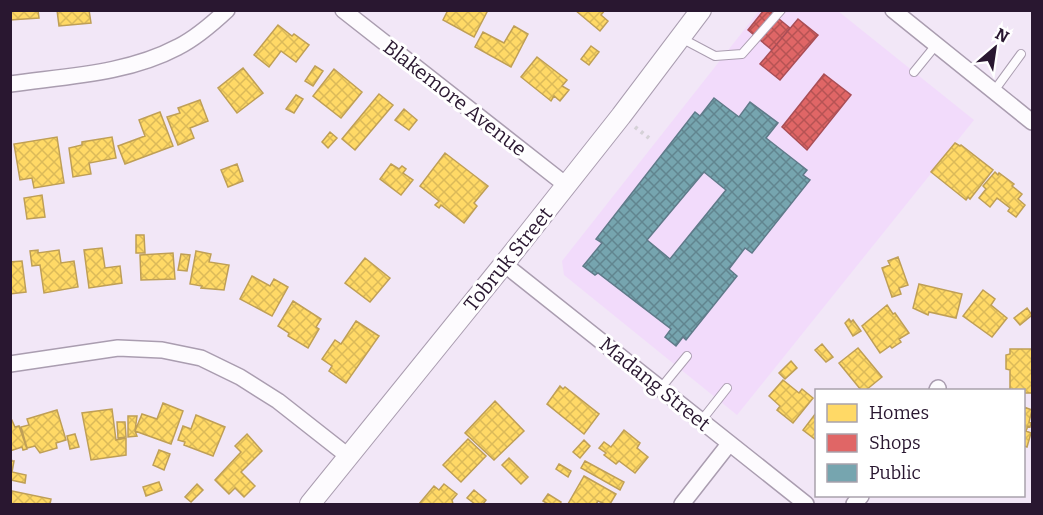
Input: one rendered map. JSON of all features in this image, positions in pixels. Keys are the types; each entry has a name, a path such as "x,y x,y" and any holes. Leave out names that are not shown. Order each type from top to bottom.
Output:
{"street":[{"path":"10,84 108,70 142,62 179,47 206,29 227,10"},
{"name":"Blakemore Avenue","path":"344,10 566,185"},
{"name":"Tobruk Street","path":"310,504 504,264 701,10"},
{"path":"893,10 1032,122"},
{"name":"Madang Street","path":"504,264 806,504"},
{"path":"10,364 118,348 162,350 201,358 240,377 278,401 348,456"},
{"path":"682,504 729,444"}],"lane":[{"path":"681,38 715,56 742,54 781,10"},
{"path":"914,72 936,45"},
{"path":"994,91 1021,54"},
{"path":"660,388 687,356"},
{"path":"701,421 727,388"}],"shaded area":[{"path":"759,11 838,11 974,120 737,415 564,275 562,261"}],"building: Homes":[{"path":"10,10 38,10 39,18 10,20"},
{"path":"57,10 89,10 91,23 59,26"},
{"path":"448,10 488,10 474,37 443,20"},
{"path":"575,10 605,10 601,15 608,21 600,31"},
{"path":"278,25 309,45 296,62 281,51 269,67 254,55"},
{"path":"514,26 528,34 511,67 475,47 483,32 504,43"},
{"path":"591,46 599,52 589,65 581,59"},
{"path":"537,57 567,80 562,86 569,90 560,101 554,96 551,101 521,77"},
{"path":"315,66 323,71 313,86 305,81"},
{"path":"243,68 263,93 237,113 218,88"},
{"path":"334,69 362,92 341,118 313,96"},
{"path":"379,94 393,105 355,150 342,139"},
{"path":"296,95 303,99 294,113 286,109"},
{"path":"200,100 208,121 190,128 194,138 178,145 167,117 180,113 178,108"},
{"path":"404,109 417,120 409,130 395,120"},
{"path":"160,112 173,146 125,164 118,146 145,136 139,120"},
{"path":"330,132 337,138 328,148 322,142"},
{"path":"57,137 64,183 34,188 32,178 20,180 14,144"},
{"path":"112,137 116,158 89,163 91,174 73,177 69,148 82,145 82,142"},
{"path":"955,143 961,145 993,170 970,199 968,197 966,200 931,172"},
{"path":"445,153 488,186 474,203 477,206 464,223 441,205 439,208 435,205 439,201 420,186"},
{"path":"237,164 243,181 228,187 221,170"},
{"path":"391,164 399,169 402,166 406,169 403,173 413,180 401,195 380,179"},
{"path":"995,172 1014,184 1012,186 1022,194 1018,199 1025,205 1016,217 1008,211 1010,208 997,198 990,207 979,198 986,189 983,186"},
{"path":"42,195 45,217 27,219 24,198"},
{"path":"136,235 144,235 145,253 136,253"},
{"path":"102,248 105,268 120,266 122,283 89,288 84,250"},
{"path":"38,250 38,253 59,250 61,263 74,261 78,287 44,293 40,265 32,266 30,251"},
{"path":"196,251 211,254 209,262 229,265 224,290 201,288 202,286 190,284"},
{"path":"173,253 175,279 141,280 140,255"},
{"path":"181,254 190,255 187,271 178,270"},
{"path":"898,257 908,285 899,288 901,294 892,297 882,268 890,265 888,261"},
{"path":"365,258 390,278 370,302 345,283"},
{"path":"22,261 26,292 10,294 10,262"},
{"path":"252,276 270,286 274,279 288,287 272,316 240,299"},
{"path":"919,284 962,294 956,318 929,312 928,315 913,308"},
{"path":"983,290 995,299 991,305 1007,318 992,337 963,316"},
{"path":"293,301 321,319 316,327 319,329 308,348 288,336 289,333 278,326"},
{"path":"887,305 909,333 899,339 901,342 880,353 862,326"},
{"path":"1027,308 1032,315 1020,325 1014,318"},
{"path":"849,319 851,322 853,320 861,331 853,336 845,323"},
{"path":"356,321 379,336 346,383 329,371 332,366 322,359 335,340 341,344"},
{"path":"822,344 833,357 826,362 815,350"},
{"path":"858,348 882,377 867,389 860,389 839,363"},
{"path":"1010,349 1032,349 1032,393 1025,393 1025,389 1010,389 1010,370 1006,369 1006,355 1010,354"},
{"path":"791,361 797,368 785,379 779,373"},
{"path":"783,380 799,393 802,389 813,398 793,423 777,410 780,406 769,396"},
{"path":"560,386 563,389 565,387 599,414 584,434 547,404"},
{"path":"495,401 524,431 494,460 465,433"},
{"path":"163,403 183,411 171,444 135,431 142,414 157,419"},
{"path":"1025,407 1032,410 1030,427 1028,426 1026,431 1031,433 1027,447 1025,446"},
{"path":"112,409 116,440 126,438 126,455 91,460 82,413"},
{"path":"57,410 66,440 56,443 57,448 40,453 35,446 27,448 21,427 29,425 27,419"},
{"path":"815,414 815,439 803,430"},
{"path":"196,415 225,427 213,456 184,445 185,442 178,440 183,426 191,429"},
{"path":"10,416 15,427 19,426 27,449 23,450 22,447 10,451"},
{"path":"128,416 137,416 135,431 137,436 128,437"},
{"path":"117,422 125,422 126,437 118,438"},
{"path":"624,430 640,443 637,448 648,457 635,473 619,461 616,464 599,448 604,442 611,447"},
{"path":"75,434 79,447 70,449 67,436"},
{"path":"247,434 262,451 241,472 255,486 244,497 235,488 229,494 215,480 241,452 235,446"},
{"path":"468,439 486,456 461,482 443,465"},
{"path":"584,440 590,446 580,458 573,452"},
{"path":"159,450 170,454 164,470 153,465"},
{"path":"10,456 14,461 12,472 26,475 25,483 11,480 10,482"},
{"path":"509,458 528,477 521,484 502,465"},
{"path":"585,461 624,482 620,490 581,468"},
{"path":"559,464 571,471 568,477 556,469"},
{"path":"584,476 616,494 610,504 598,501 596,504 568,504"},
{"path":"159,482 162,490 146,496 143,487"},
{"path":"197,484 203,490 191,502 185,497"},
{"path":"444,484 457,494 452,500 453,504 419,504 434,486 439,490"},
{"path":"474,490 486,500 483,504 475,504 467,498"},
{"path":"12,491 51,499 50,504 10,504"},
{"path":"548,494 561,502 560,504 548,504 543,501"}],"building: Shops":[{"path":"764,10 768,10 790,28 772,50 748,30"},
{"path":"798,19 818,35 780,80 760,64"},
{"path":"824,74 851,95 807,150 782,127"}],"building: Public":[{"path":"714,98 739,117 750,102 778,123 766,138 807,170 803,175 810,180 752,253 745,248 729,269 737,276 686,340 683,337 676,346 665,337 671,329 598,273 595,275 583,266 602,243 596,239 695,112 700,116","holes":["704,172 726,190 670,259 647,240"]}]}
